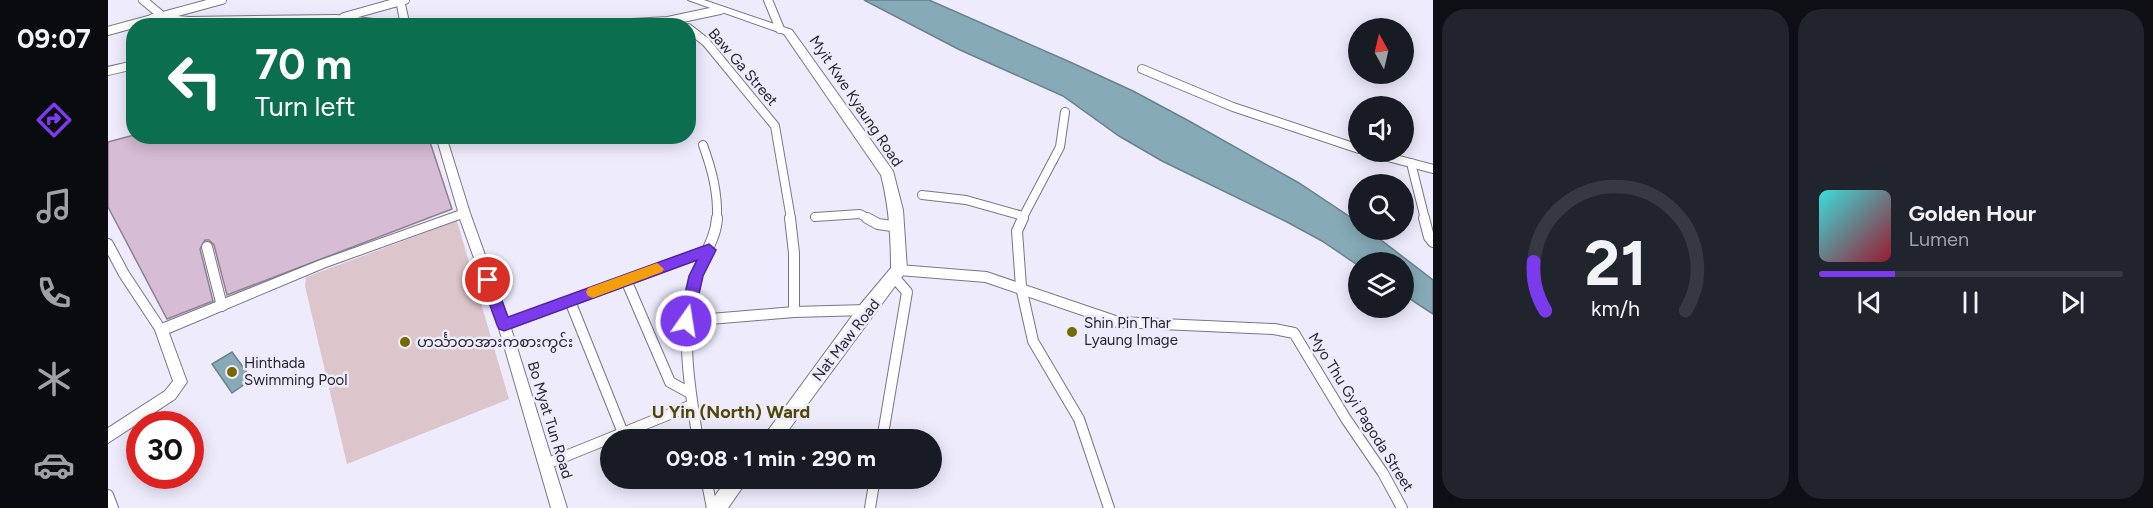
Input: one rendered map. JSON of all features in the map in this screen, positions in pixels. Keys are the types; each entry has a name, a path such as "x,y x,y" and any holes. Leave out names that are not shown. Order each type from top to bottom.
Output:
{"main road":[{"path":"693,0 780,29"},
{"name":"Myit Kwe Kyaung Road","path":"780,29 788,32 888,174 899,227 897,273"},
{"name":"Nat Maw Road","path":"778,429 866,310 897,273"},
{"path":"714,508 730,489"}],"street":[{"path":"143,0 165,18"},
{"path":"153,18 165,18 222,0"},
{"path":"343,18 402,0 403,18"},
{"path":"768,0 780,29"},
{"path":"681,18 702,16 720,10"},
{"path":"108,31 126,26"},
{"name":"Baw Ga Street","path":"696,34 706,42 775,126 788,193 794,253 794,312"},
{"path":"108,71 126,67"},
{"path":"1142,69 1250,113 1348,145"},
{"path":"1065,112 1060,147 1017,231 1021,287 1033,341 1079,419 1109,508"},
{"name":"Bo Myat Tun Road","path":"443,144 464,213 504,325 559,508"},
{"path":"696,429 690,393 686,321 696,276 709,250 717,224 718,200 714,177 703,145"},
{"path":"1407,162 1433,169"},
{"path":"1411,163 1429,237 1433,242"},
{"path":"922,195 966,200 1023,216"},
{"path":"161,330 322,264 464,213"},
{"path":"815,217 860,213 878,224 899,227"},
{"path":"108,244 124,274 161,330 180,382 170,395 108,436"},
{"path":"207,247 222,306"},
{"path":"504,325 709,250"},
{"path":"897,273 987,277 1021,287"},
{"path":"884,429 907,292 897,273"},
{"path":"626,280 670,382 690,393"},
{"name":"Myo Thu Gyi Pagoda Street","path":"1021,287 1060,304 1118,322 1274,329 1294,333 1346,419 1383,473 1402,508"},
{"path":"570,301 621,429"},
{"path":"686,321 794,312 866,310"},
{"path":"633,429 692,405"},
{"path":"546,464 600,442"},
{"path":"709,489 714,508"},
{"path":"870,508 873,489"},
{"path":"108,495 114,508"}],"shaded area":[{"name":"ဟင်္သာတအားကစားကွင်း","path":"457,221 509,399 347,464 305,286 306,277"}],"water":[{"path":"864,0 929,0 1133,91 1299,183 1348,216 1348,240 1381,240 1397,252 1348,252 1348,259 1287,222 1162,161 1119,136 1063,96 960,50"},
{"path":"1414,265 1433,280 1433,314 1414,302"},
{"name":"Hinthada Swimming Pool","path":"232,352 252,379 232,393 212,364"}],"building":[{"path":"126,137 126,144 431,144 452,209 227,295 214,245 209,240 205,240 200,249 213,301 167,319 108,207 108,142"}],"slow traffic":[{"path":"593,292 657,269"}],"place":[{"name":"Shin Pin Thar Lyaung Image","path":"1072,332"},
{"name":"ဟင်္သာတအားကစားကွင်း","path":"405,342"},
{"name":"Hinthada Swimming Pool","path":"232,372"}],"district":[{"name":"U Yin (North) Ward","path":"731,412"}],"route":[{"path":"488,280 504,325 709,250 696,276 686,321"}]}
